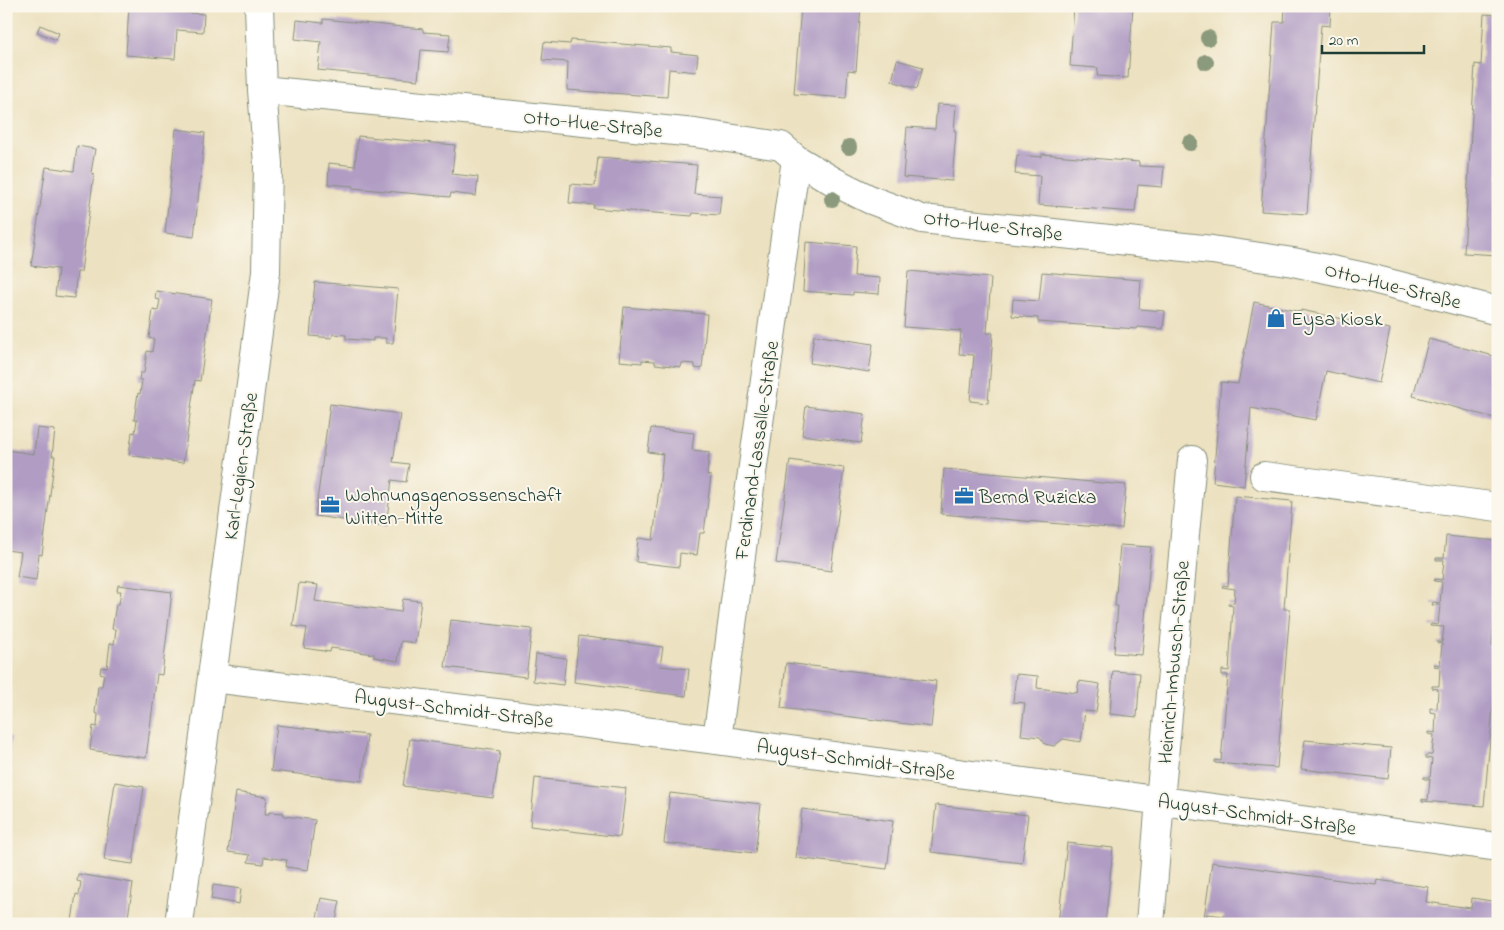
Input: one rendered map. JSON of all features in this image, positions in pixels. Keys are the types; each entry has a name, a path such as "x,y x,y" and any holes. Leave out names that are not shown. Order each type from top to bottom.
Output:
{"street":[{"name":"Karl-Legien-Straße","path":"179,924 266,272 268,164 262,90 259,6"},
{"name":"Otto-Hue-Straße","path":"262,90 695,133 781,146 796,160 833,181 871,200 922,219 1210,239 1498,312"},
{"name":"Ferdinand-Lassalle-Straße","path":"717,740 796,160"},
{"name":"Heinrich-Imbusch-Straße","path":"1150,924 1192,460"},
{"path":"1264,476 1498,507"},
{"name":"August-Schmidt-Straße","path":"212,678 717,740 1498,847"}],"building":[{"path":"129,6 204,14 203,32 177,30 175,59 126,55"},
{"path":"801,6 861,6 856,71 848,70 846,98 794,94"},
{"path":"1074,6 1133,6 1128,78 1097,76 1098,68 1070,66"},
{"path":"1285,6 1331,6 1330,26 1321,25 1307,214 1261,211 1274,22 1284,22"},
{"path":"1484,14 1498,15 1498,255 1464,253 1475,64 1481,65"},
{"path":"323,19 423,29 423,32 450,34 448,52 421,50 418,80 318,70 321,42 295,39 297,20 323,23"},
{"path":"40,25 59,33 56,40 37,32"},
{"path":"571,40 671,48 671,52 698,55 696,72 669,69 667,97 567,90 568,62 542,60 544,42 570,44"},
{"path":"897,60 923,67 917,89 892,81"},
{"path":"937,104 956,105 952,181 903,177 907,127 935,129"},
{"path":"176,129 205,133 194,237 165,233"},
{"path":"358,136 455,145 452,174 478,177 476,196 451,193 450,197 328,184 329,163 355,166"},
{"path":"77,146 95,149 91,173 94,174 81,272 77,272 74,298 55,296 58,269 31,266 46,167 74,171"},
{"path":"1042,154 1139,162 1139,166 1164,167 1162,187 1138,185 1135,212 1038,205 1040,176 1015,174 1017,155 1042,157"},
{"path":"598,157 697,165 694,194 721,196 719,215 693,213 692,216 593,208 594,205 569,203 571,184 595,186"},
{"path":"806,242 856,246 854,276 880,278 879,294 853,292 853,295 803,291"},
{"path":"908,271 991,278 987,333 993,333 988,403 970,401 974,355 959,354 961,331 904,327"},
{"path":"1042,272 1141,280 1139,309 1165,311 1163,329 1038,322 1038,318 1012,316 1013,299 1039,301"},
{"path":"315,282 398,289 393,343 386,343 386,338 373,338 373,341 346,339 346,335 333,334 332,338 310,336"},
{"path":"156,291 212,299 200,381 195,380 183,463 129,455 132,432 135,433 137,420 134,420 142,380 139,380 140,373 144,373 147,351 152,352 154,339 149,338 153,310 158,311 160,300 155,299"},
{"path":"1254,302 1390,329 1379,383 1326,371 1316,420 1251,408 1244,486 1213,482 1221,382 1238,384"},
{"path":"624,307 707,314 702,369 695,368 695,364 682,363 681,367 655,364 655,361 642,360 642,363 619,361"},
{"path":"814,335 873,344 869,372 810,363"},
{"path":"1429,339 1498,357 1498,419 1413,396"},
{"path":"330,404 400,414 393,462 409,464 406,482 392,480 386,526 315,516"},
{"path":"806,406 865,414 861,443 802,435"},
{"path":"37,428 55,430 52,456 55,456 42,555 39,554 36,580 17,577 21,552 6,550 6,450 34,454"},
{"path":"651,428 694,433 692,450 709,452 707,475 711,476 704,533 700,533 697,555 680,553 679,567 636,562 638,538 653,540 663,454 648,452"},
{"path":"790,460 844,468 831,571 776,563"},
{"path":"944,469 1126,485 1122,529 941,514"},
{"path":"1235,496 1292,501 1284,609 1290,609 1277,768 1215,763 1215,760 1221,761 1228,675 1222,675 1222,670 1229,671 1233,606 1228,605 1228,603 1234,603 1235,589 1222,587 1223,585 1228,586"},
{"path":"1446,536 1498,541 1498,579 1492,646 1498,647 1498,651 1484,806 1422,801 1422,799 1428,800 1430,779 1424,779 1424,777 1430,777 1432,759 1426,758 1426,755 1432,755 1434,735 1428,734 1428,732 1435,733 1436,713 1430,712 1430,708 1437,709 1438,689 1432,688 1432,686 1439,686 1440,667 1434,666 1434,664 1440,665 1442,644 1437,642 1442,642 1444,627 1430,626 1431,624 1438,625 1440,605 1432,605 1433,602 1440,603 1442,582 1434,581 1435,579 1442,580 1444,560 1436,560 1436,558 1444,558"},
{"path":"1120,545 1151,547 1142,655 1114,653 1118,606 1115,606"},
{"path":"299,583 318,585 315,601 401,612 403,599 421,601 415,643 401,641 398,661 374,657 374,654 331,648 330,652 304,648 307,628 293,626"},
{"path":"118,585 172,592 162,675 157,674 146,758 90,750 93,726 97,727 98,714 95,713 98,686 102,686 104,674 100,673 101,667 107,668 110,643 114,644 116,630 112,629 116,604 119,604 121,591 117,591"},
{"path":"451,620 532,629 526,677 445,667"},
{"path":"579,636 663,647 660,666 689,669 686,696 574,682"},
{"path":"536,654 566,658 563,685 533,681"},
{"path":"786,663 936,681 931,727 781,708"},
{"path":"1113,671 1140,673 1137,717 1110,714"},
{"path":"1016,674 1038,676 1037,688 1077,693 1079,681 1100,684 1096,712 1085,711 1081,742 1063,739 1054,746 1045,744 1040,737 1021,735 1025,703 1013,702"},
{"path":"277,725 367,735 362,781 271,771"},
{"path":"6,736 11,737 8,762 11,762 7,788"},
{"path":"410,739 500,751 493,798 403,786"},
{"path":"1305,740 1391,748 1388,779 1301,769"},
{"path":"535,778 626,788 620,837 530,826"},
{"path":"115,782 144,787 133,864 104,860"},
{"path":"236,792 267,797 265,814 269,814 269,812 284,813 284,816 315,820 308,870 286,867 287,860 264,857 263,864 248,862 250,855 228,852"},
{"path":"670,793 761,804 755,853 664,843"},
{"path":"936,805 1028,815 1022,863 931,852"},
{"path":"802,809 893,821 887,869 796,858"},
{"path":"1067,843 1113,848 1105,924 1058,924"},
{"path":"1212,862 1376,885 1377,880 1428,887 1426,902 1471,908 1472,898 1498,902 1498,924 1280,924 1268,922 1268,924 1239,924 1223,921 1224,916 1207,914 1206,919 1204,918"},
{"path":"78,874 133,883 127,924 75,924 75,921 72,921 76,894 79,895 81,882 77,881"},
{"path":"213,885 241,889 239,904 211,899"},
{"path":"321,898 340,901 336,921 317,918"}],"place":[{"name":"Eysa Kiosk","path":"1276,318"},
{"name":"Bernd Ruzicka","path":"964,496"},
{"name":"Wohnungsgenossenschaft Witten-Mitte","path":"330,505"}]}
